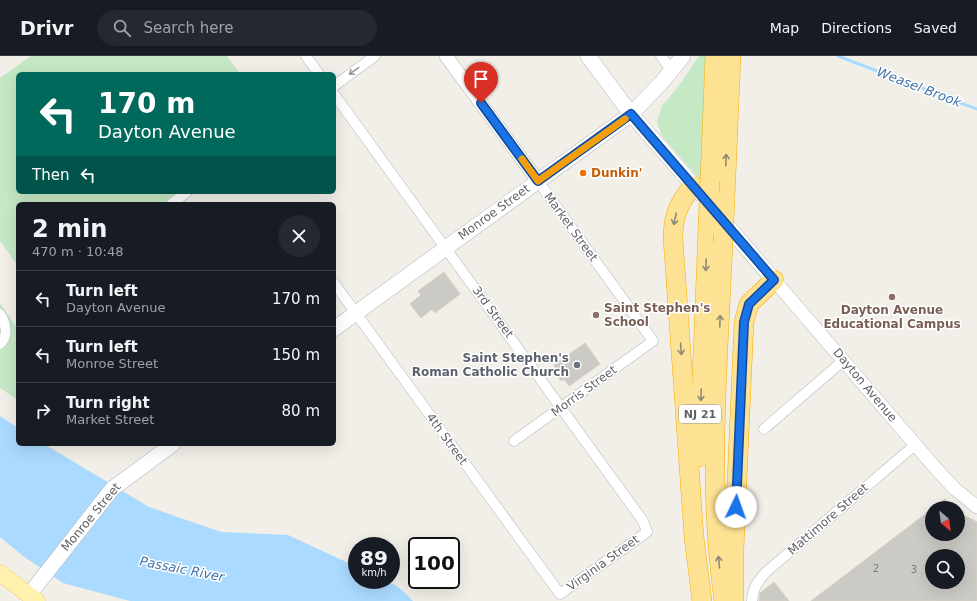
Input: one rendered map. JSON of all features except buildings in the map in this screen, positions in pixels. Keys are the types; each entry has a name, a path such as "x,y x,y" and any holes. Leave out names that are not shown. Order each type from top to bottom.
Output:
{"highway":[{"name":"NJ 21","path":"708,601 701,535 699,465 708,226 702,183 714,80 715,56"},
{"name":"NJ 21","path":"724,601 717,534 715,465 731,56"},
{"path":"702,183 679,205 674,221 673,238 694,537 702,601"},
{"path":"734,601 734,548 744,322 749,304 774,280"}],"main road":[{"name":"Dayton Avenue","path":"588,56 631,114 702,183 774,280"},
{"name":"Monroe Street","path":"336,327 631,114 672,71 683,56"},
{"name":"Monroe Street","path":"29,599 41,580 102,500 124,479 170,446"},
{"path":"0,573 29,599"}],"street":[{"path":"306,56 318,72"},
{"path":"336,85 375,56"},
{"name":"Market Street","path":"446,56 653,341"},
{"path":"661,56 672,71"},
{"name":"3rd Street","path":"336,97 643,521 647,532"},
{"path":"174,202 184,194"},
{"name":"Dayton Avenue","path":"774,280 844,360 915,445 955,489 977,508"},
{"name":"4th Street","path":"336,287 560,594"},
{"path":"0,314 6,324 4,341 0,344"},
{"name":"Morris Street","path":"514,441 653,341"},
{"path":"764,429 844,360"},
{"name":"Mattimore Street","path":"752,601 752,591 756,583 766,572 915,445"},
{"name":"Virginia Street","path":"560,594 647,532"}],"green space":[{"path":"31,56 227,56 239,72 16,72 16,194 183,194 172,202 16,202 16,263 0,241 0,78"},
{"path":"699,56 732,56 703,183 662,136 657,122 662,106 678,87"},
{"path":"0,303 16,326 16,399 0,388"}],"water":[{"name":"Passaic River","path":"0,416 16,427 16,446 47,446 149,507 221,532 288,535 348,563 348,589 400,588 413,601 130,601 63,583 23,556 0,537"}],"waterway":[{"name":"Weasel Brook","path":"838,56 977,109"}],"slow traffic":[{"path":"522,159 538,181 625,119"}],"place":[{"name":"Dunkin'","path":"583,173"},
{"name":"Dayton Avenue Educational Campus","path":"892,297"},
{"name":"Saint Stephen's School","path":"596,315"},
{"name":"Saint Stephen's Roman Catholic Church","path":"577,365"}],"route":[{"path":"481,103 538,181 631,114 774,280 749,304 745,312 736,507"}]}
